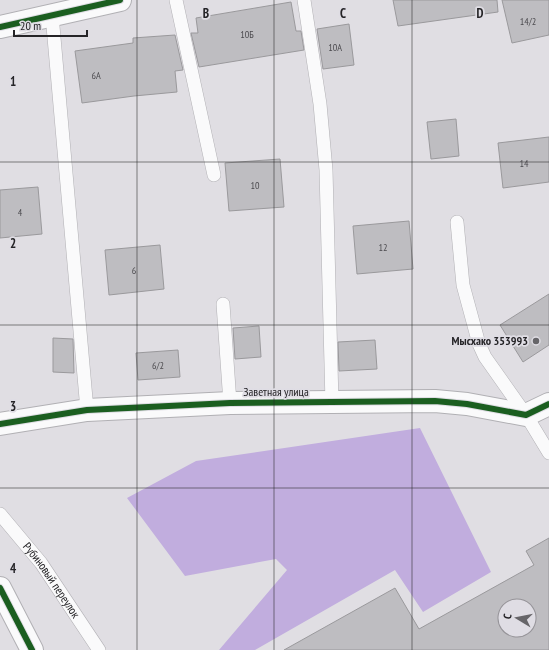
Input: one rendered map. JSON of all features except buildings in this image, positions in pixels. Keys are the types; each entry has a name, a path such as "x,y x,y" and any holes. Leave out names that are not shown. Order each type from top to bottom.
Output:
{"street":[{"path":"0,27 120,0"},
{"name":"Заветная улица","path":"0,424 87,410 230,403 435,401 467,404 526,415"},
{"path":"526,415 549,404"},
{"path":"0,588 32,650"}],"lane":[{"path":"176,0 214,175"},
{"path":"304,0 320,104 326,170 332,403"},
{"path":"52,15 87,410"},
{"path":"457,222 463,285 479,344 492,369 526,415 549,453"},
{"path":"224,304 230,403"},
{"name":"Рубиновый переулок","path":"0,514 41,563 99,650"}],"shaded area":[{"path":"420,428 491,572 423,612 395,570 255,650 219,650 287,570 276,559 185,576 127,498 196,461"}],"cycle path":[{"path":"0,27 120,0"},
{"path":"0,424 87,410 230,403 435,401 467,404 526,415 549,404"},
{"path":"0,588 32,650"}],"place":[{"name":"Мысхако 353993","path":"536,341"}]}
